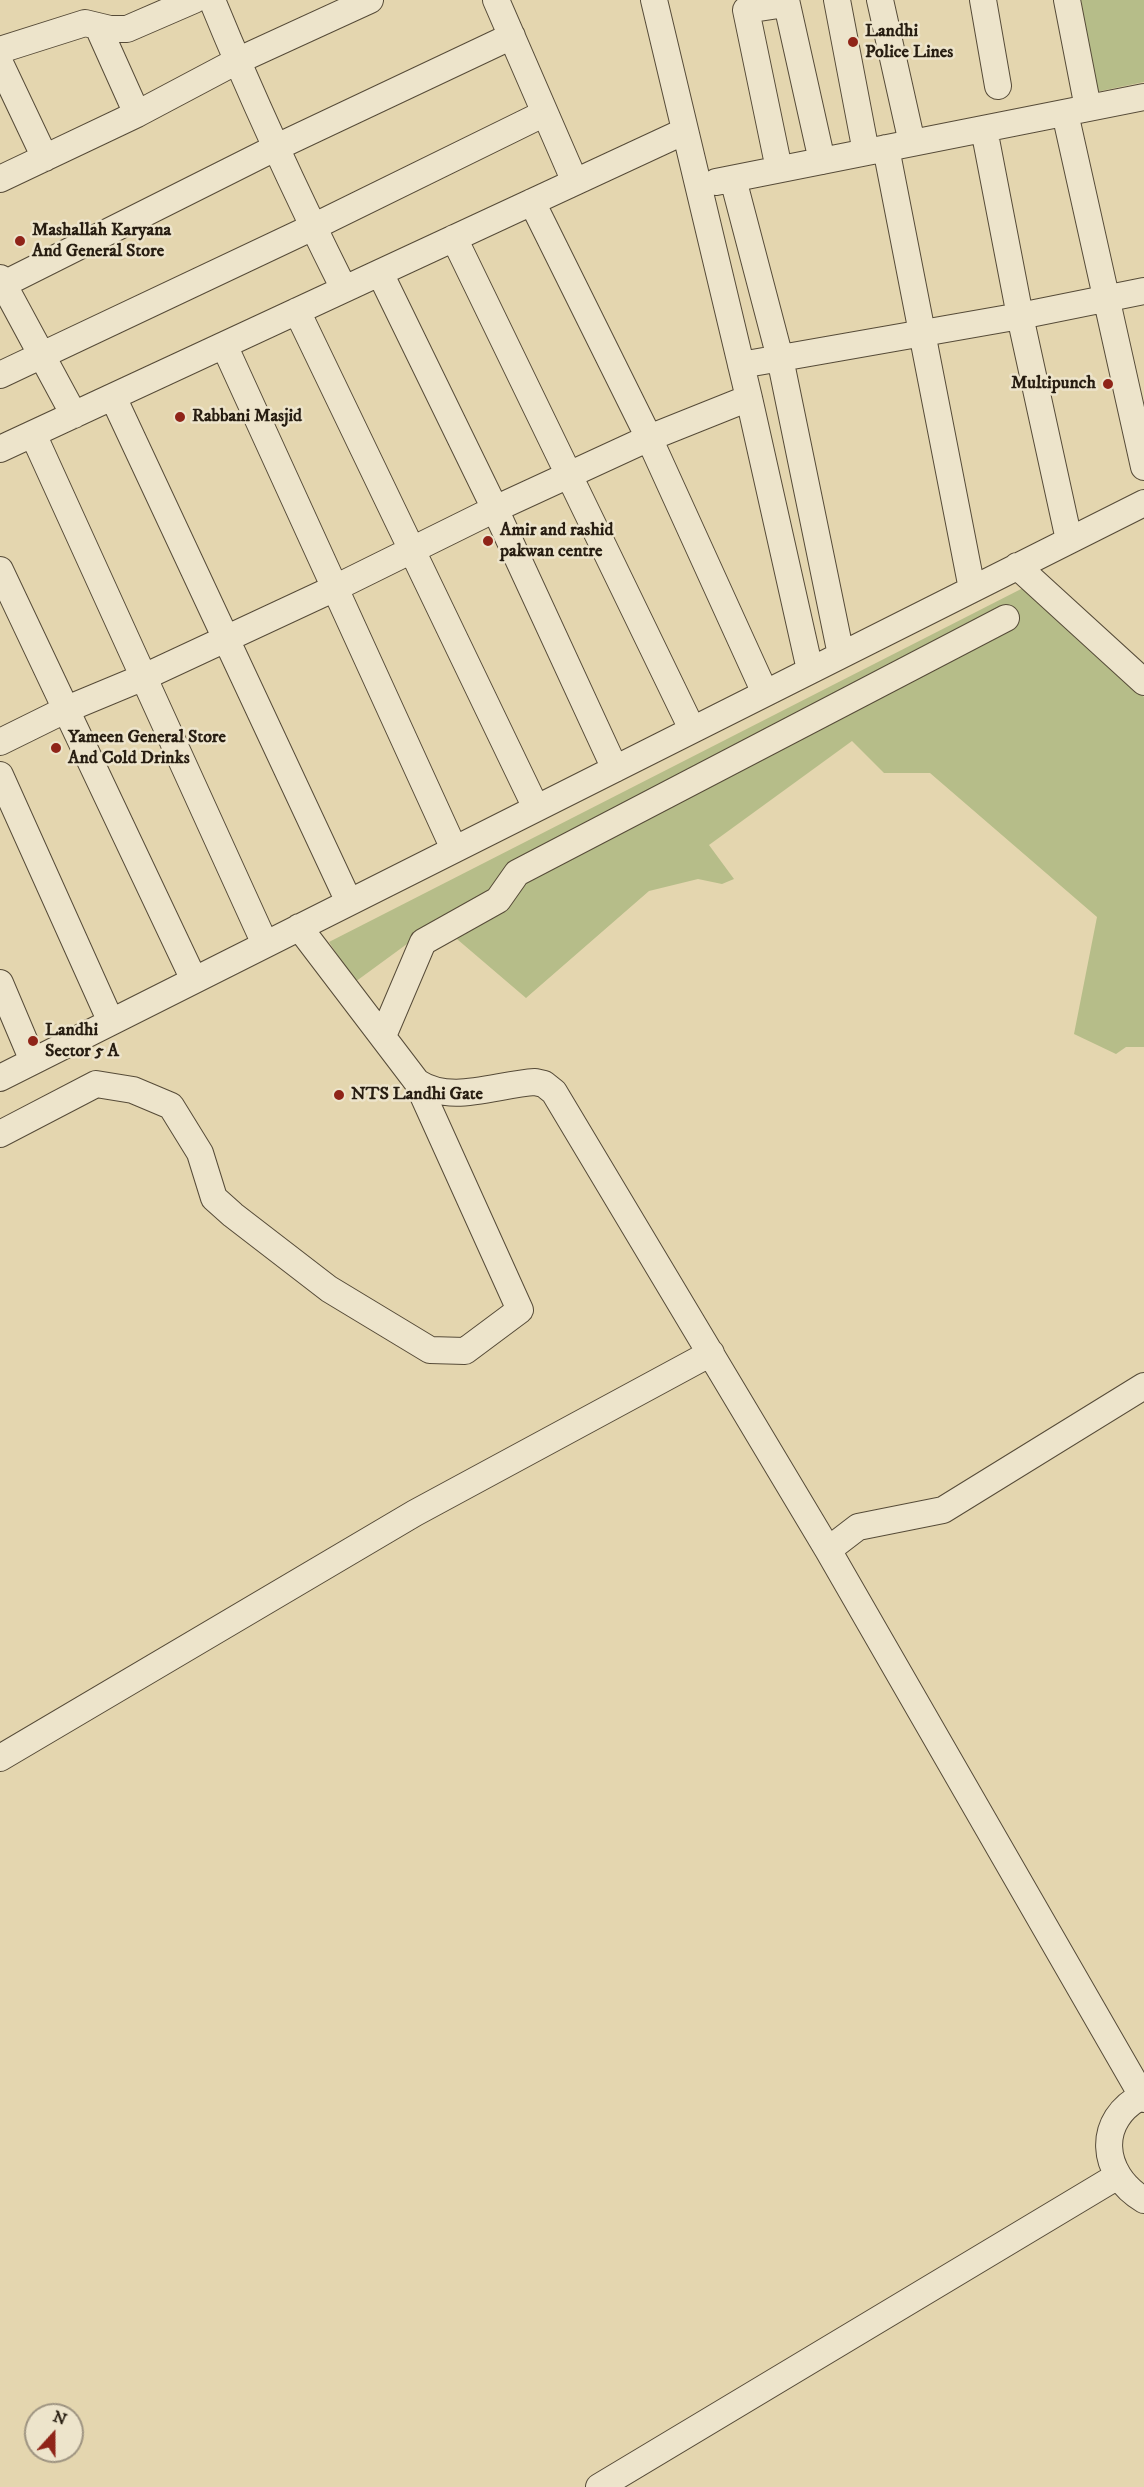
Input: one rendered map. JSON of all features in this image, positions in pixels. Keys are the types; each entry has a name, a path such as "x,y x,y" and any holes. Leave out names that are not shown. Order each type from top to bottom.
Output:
{"street":[{"path":"0,50 85,23 110,29 127,29 194,0"},
{"path":"213,0 237,60 313,227 344,289"},
{"path":"0,179 137,114 237,60 370,0"},
{"path":"496,0 575,182"},
{"path":"654,0 749,398 810,670"},
{"path":"837,0 923,334 972,589"},
{"path":"880,0 912,143"},
{"path":"983,0 998,86"},
{"path":"1067,0 1077,110 1107,298 1144,467"},
{"path":"779,169 746,10 785,2 822,161"},
{"path":"98,27 137,114"},
{"path":"74,415 1,283 277,147 512,36"},
{"path":"0,63 45,158"},
{"path":"698,185 1144,97"},
{"path":"0,375 313,227 545,113"},
{"path":"984,129 1020,316 1068,540"},
{"path":"0,450 685,130"},
{"path":"733,179 780,358 841,655"},
{"path":"532,202 649,438 765,693"},
{"path":"454,238 692,729"},
{"path":"380,273 495,509 615,769"},
{"path":"741,365 923,334 1144,291"},
{"path":"297,311 536,808"},
{"path":"224,345 454,849"},
{"path":"113,397 349,902"},
{"path":"0,742 67,709 144,677 335,588 495,509 569,477 649,438 749,398"},
{"path":"33,434 266,944"},
{"path":"0,1078 1144,503"},
{"path":"1017,566 1144,682"},
{"path":"0,570 194,980"},
{"path":"383,1036 423,942 498,900 517,873 1006,618"},
{"path":"0,775 111,1022"},
{"path":"0,1134 96,1084 133,1090 171,1106 200,1153 214,1198 233,1215 328,1289 430,1350 465,1351 520,1310 417,1082 300,927"},
{"path":"0,983 33,1061"},
{"path":"417,1082 427,1088 448,1094 535,1082 544,1084 554,1092 828,1550 1143,2096 1122,2110 1111,2130 1109,2154 1116,2177 1129,2191 1144,2200"},
{"path":"0,1758 415,1513 711,1353"},
{"path":"828,1550 858,1527 943,1510 1144,1386"},
{"path":"599,2487 1116,2177"}],"green space":[{"path":"1081,0 1144,0 1144,82 1096,92"},
{"path":"1025,587 1144,697 1144,1047 1126,1047 1116,1054 1074,1034 1097,917 930,773 884,773 852,741 709,845 734,879 722,884 698,879 649,891 526,998 437,922 355,982 329,942"}],"place":[{"name":"Landhi Police Lines","path":"853,42"},
{"name":"Mashallah Karyana And General Store","path":"20,241"},
{"name":"Multipunch","path":"1108,384"},
{"name":"Rabbani Masjid","path":"180,417"},
{"name":"Amir and rashid pakwan centre","path":"488,541"},
{"name":"Yameen General Store And Cold Drinks","path":"56,748"},
{"name":"Landhi Sector 5 A","path":"33,1041"},
{"name":"NTS Landhi Gate","path":"339,1095"}]}
